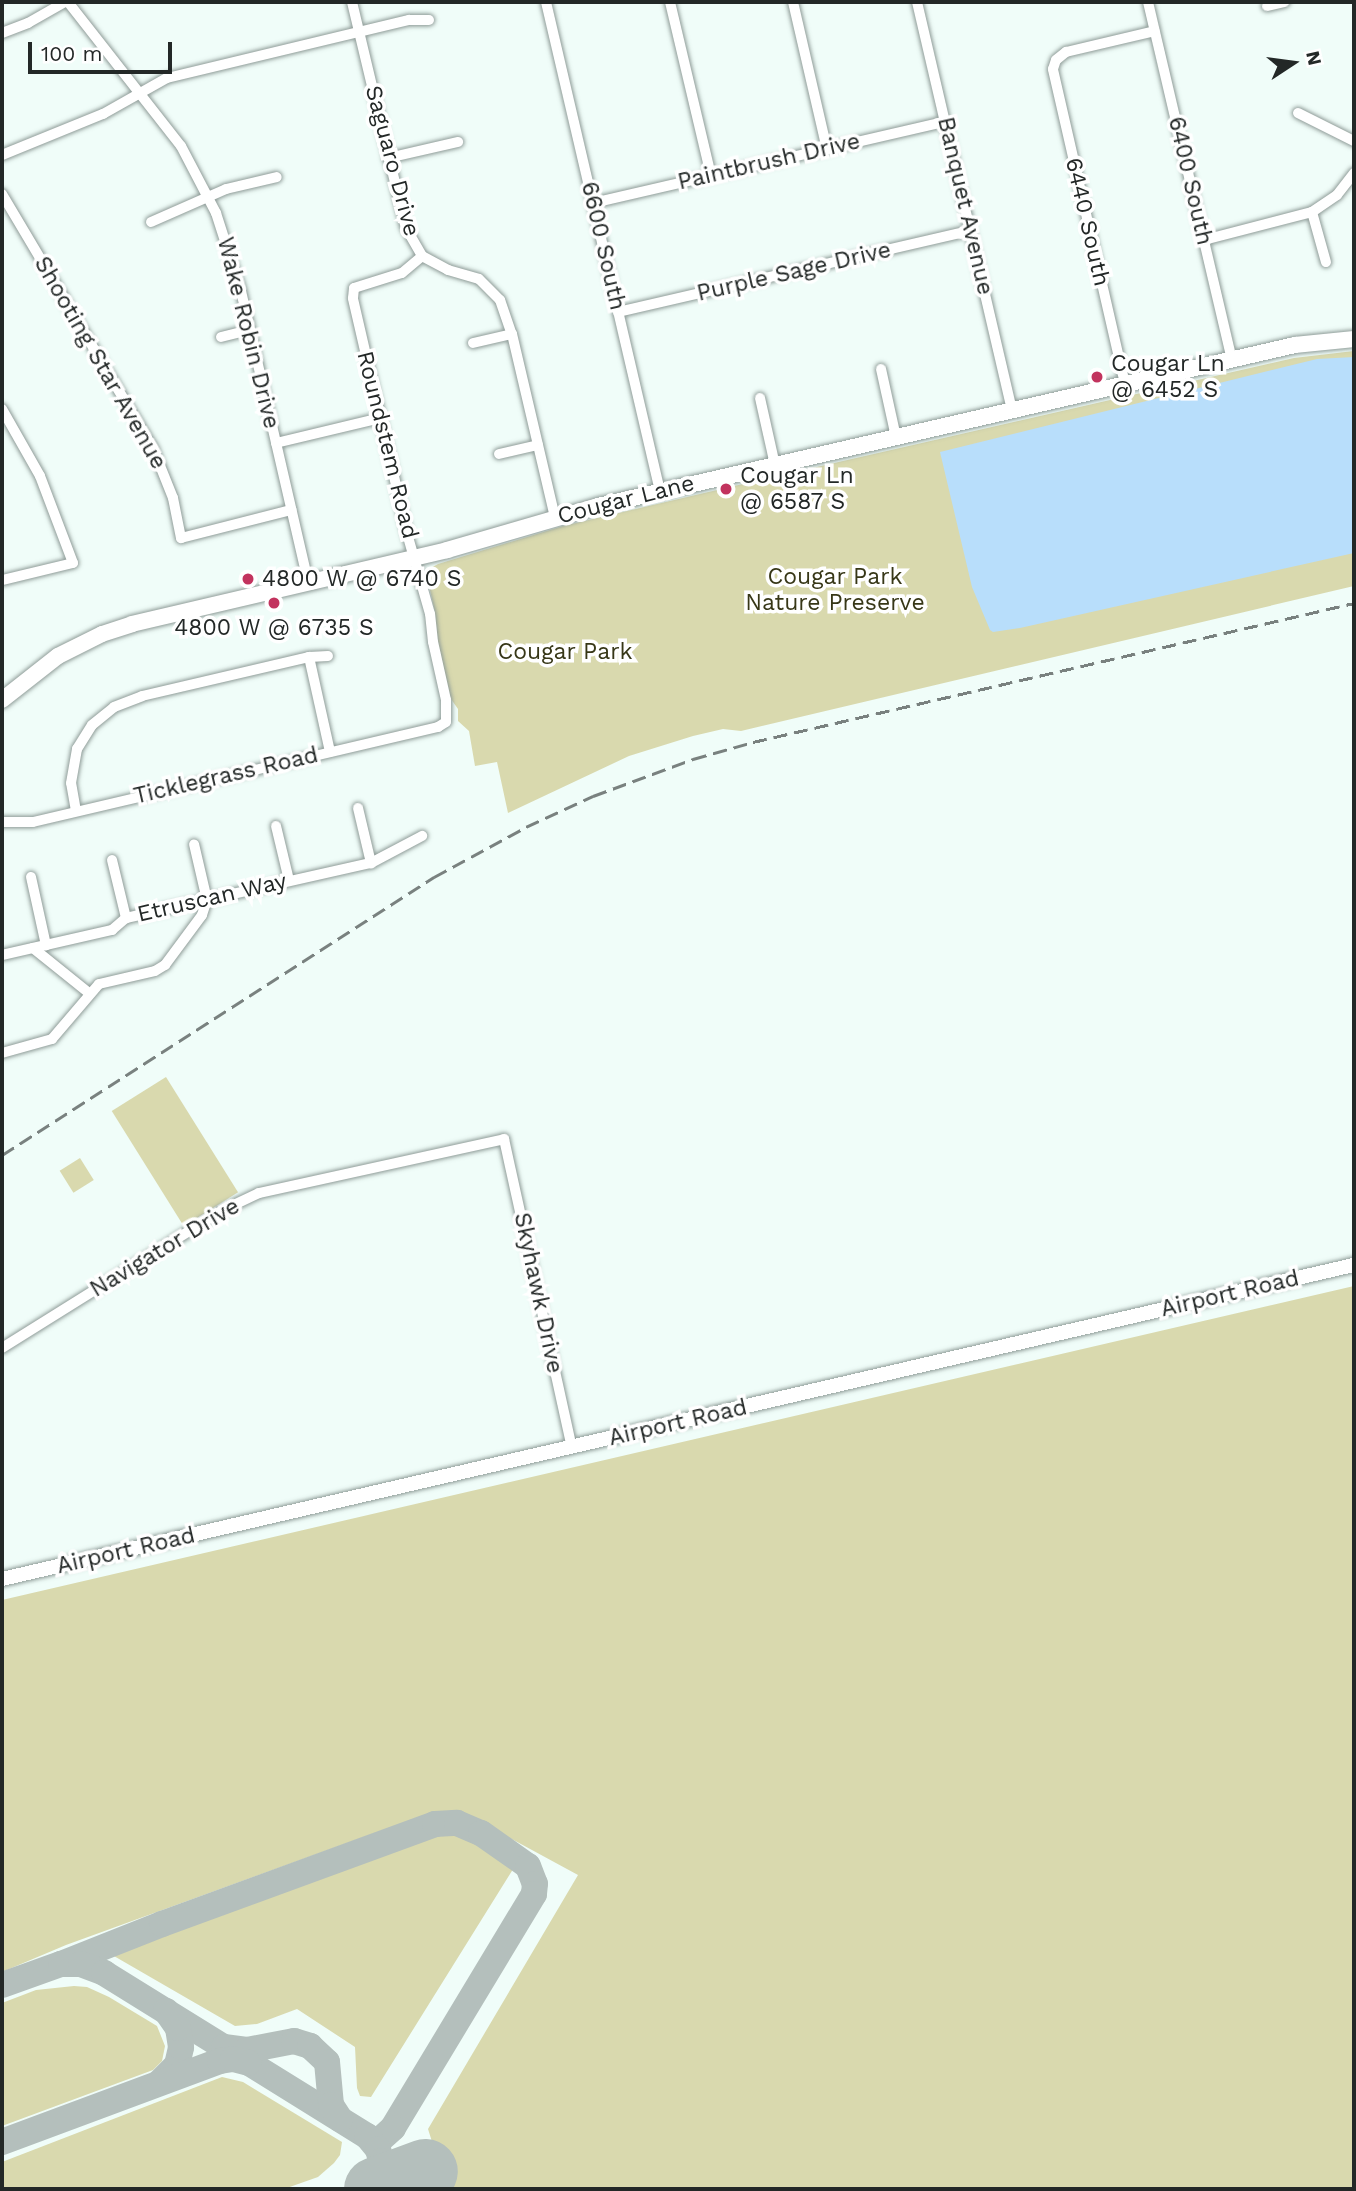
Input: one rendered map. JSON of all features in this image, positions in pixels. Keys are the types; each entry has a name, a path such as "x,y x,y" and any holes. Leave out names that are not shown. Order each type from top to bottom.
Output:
{"main road":[{"name":"Cougar Lane","path":"2,700 43,666 102,634 147,620 415,557 555,517 660,491 1312,342 1354,338"}],"street":[{"path":"2,33 28,23 67,2"},
{"name":"Wake Robin Drive","path":"67,2 181,146 208,197 230,249 308,582"},
{"name":"Saguaro Drive","path":"352,2 406,228 422,256 448,270 479,279 492,289 506,312 555,517"},
{"name":"6600 South","path":"546,2 660,491"},
{"path":"670,2 711,176"},
{"path":"793,2 827,149"},
{"name":"Banquet Avenue","path":"918,2 1012,410"},
{"name":"6400 South","path":"1149,2 1232,360"},
{"path":"1267,6 1285,2"},
{"path":"2,155 103,114 139,92 180,74 409,20 429,20"},
{"name":"6440 South","path":"1125,384 1054,79 1056,60 1070,51 1155,31"},
{"path":"1298,113 1354,141"},
{"name":"Paintbrush Drive","path":"593,203 945,121"},
{"path":"388,158 458,142"},
{"path":"1204,240 1312,212 1337,195 1354,173"},
{"path":"151,222 208,197 276,177"},
{"name":"Shooting Star Avenue","path":"2,194 153,448 173,498 181,538 292,510"},
{"path":"1312,212 1326,262"},
{"name":"Purple Sage Drive","path":"618,312 970,231"},
{"name":"Roundstem Road","path":"422,256 402,273 354,288 354,310 430,614 447,719"},
{"path":"221,337 250,330"},
{"path":"473,343 512,334"},
{"path":"881,369 896,437"},
{"path":"760,398 775,465"},
{"path":"2,410 40,476 73,563 2,580"},
{"path":"276,443 380,418"},
{"path":"499,454 538,445"},
{"path":"76,811 71,783 77,749 99,718 123,702 309,657 328,656"},
{"path":"309,657 330,752"},
{"name":"Ticklegrass Road","path":"2,822 33,822 438,727 447,719"},
{"path":"65,744 77,749"},
{"path":"358,808 371,863"},
{"path":"276,826 289,880"},
{"name":"Etruscan Way","path":"2,955 112,930 126,918 371,863 422,836"},
{"path":"2,1053 52,1039 99,984 162,968 202,915 207,900 194,844"},
{"path":"112,860 126,918"},
{"path":"31,877 46,945"},
{"path":"33,948 89,993"},
{"name":"Navigator Drive","path":"2,1348 221,1211 259,1193 504,1139"},
{"name":"Skyhawk Drive","path":"504,1139 572,1447"},
{"name":"Airport Road","path":"2,1578 1354,1265"}],"green space":[{"name":"Cougar Park","path":"1354,351 1354,586 741,731 723,729 693,736 629,756 508,813 497,762 475,766 469,731 458,721 458,709 451,699 438,643 435,612 427,577 429,569 438,564 563,526 734,486 1294,358"},
{"path":"166,1077 238,1192 184,1226 112,1111"},
{"path":"80,1158 94,1180 73,1193 60,1171"},
{"path":"1354,1286 1354,2189 447,2189 428,2129 578,1875 462,1812 430,1813 66,1945 2,1972 2,1600"},
{"path":"453,1832 515,1866 371,2097 360,2096 357,2088 355,2047 297,2009 257,2024 235,2026 107,1952 164,1935 440,1833"},
{"path":"87,1987 109,1997 157,2026 165,2046 162,2061 153,2070 2,2126 2,2003 36,1990"},
{"path":"222,2077 243,2082 342,2142 340,2155 318,2177 284,2189 2,2189 2,2162"}],"water":[{"path":"1354,357 1354,553 1020,628 993,632 990,630 972,587 940,452 1317,359"}],"taxiway":[{"path":"61,1964 435,1824 457,1823 481,1833 528,1866 535,1884 534,1894 393,2128 375,2144"},
{"path":"2,1985 61,1964 81,1964 104,1973 367,2136 378,2149 381,2161 377,2180 368,2189"},
{"path":"160,2082 177,2065 181,2047 178,2028 166,2011"},
{"path":"224,2047 247,2050 294,2041 310,2046 327,2062 331,2105 340,2119"},
{"path":"2,2142 220,2061 233,2059 249,2063"}],"runway":[{"path":"376,2189 425,2171"}],"railway":[{"path":"2,1155 434,877 526,827 593,796 693,759 753,742 1354,603"}],"place":[{"name":"Cougar Ln @ 6452 S","path":"1097,377"},
{"name":"Cougar Ln @ 6587 S","path":"726,489"},
{"name":"4800 W @ 6740 S","path":"248,579"},
{"name":"4800 W @ 6735 S","path":"274,603"}],"park label":[{"name":"Cougar Park Nature Preserve","path":"835,590"}]}
